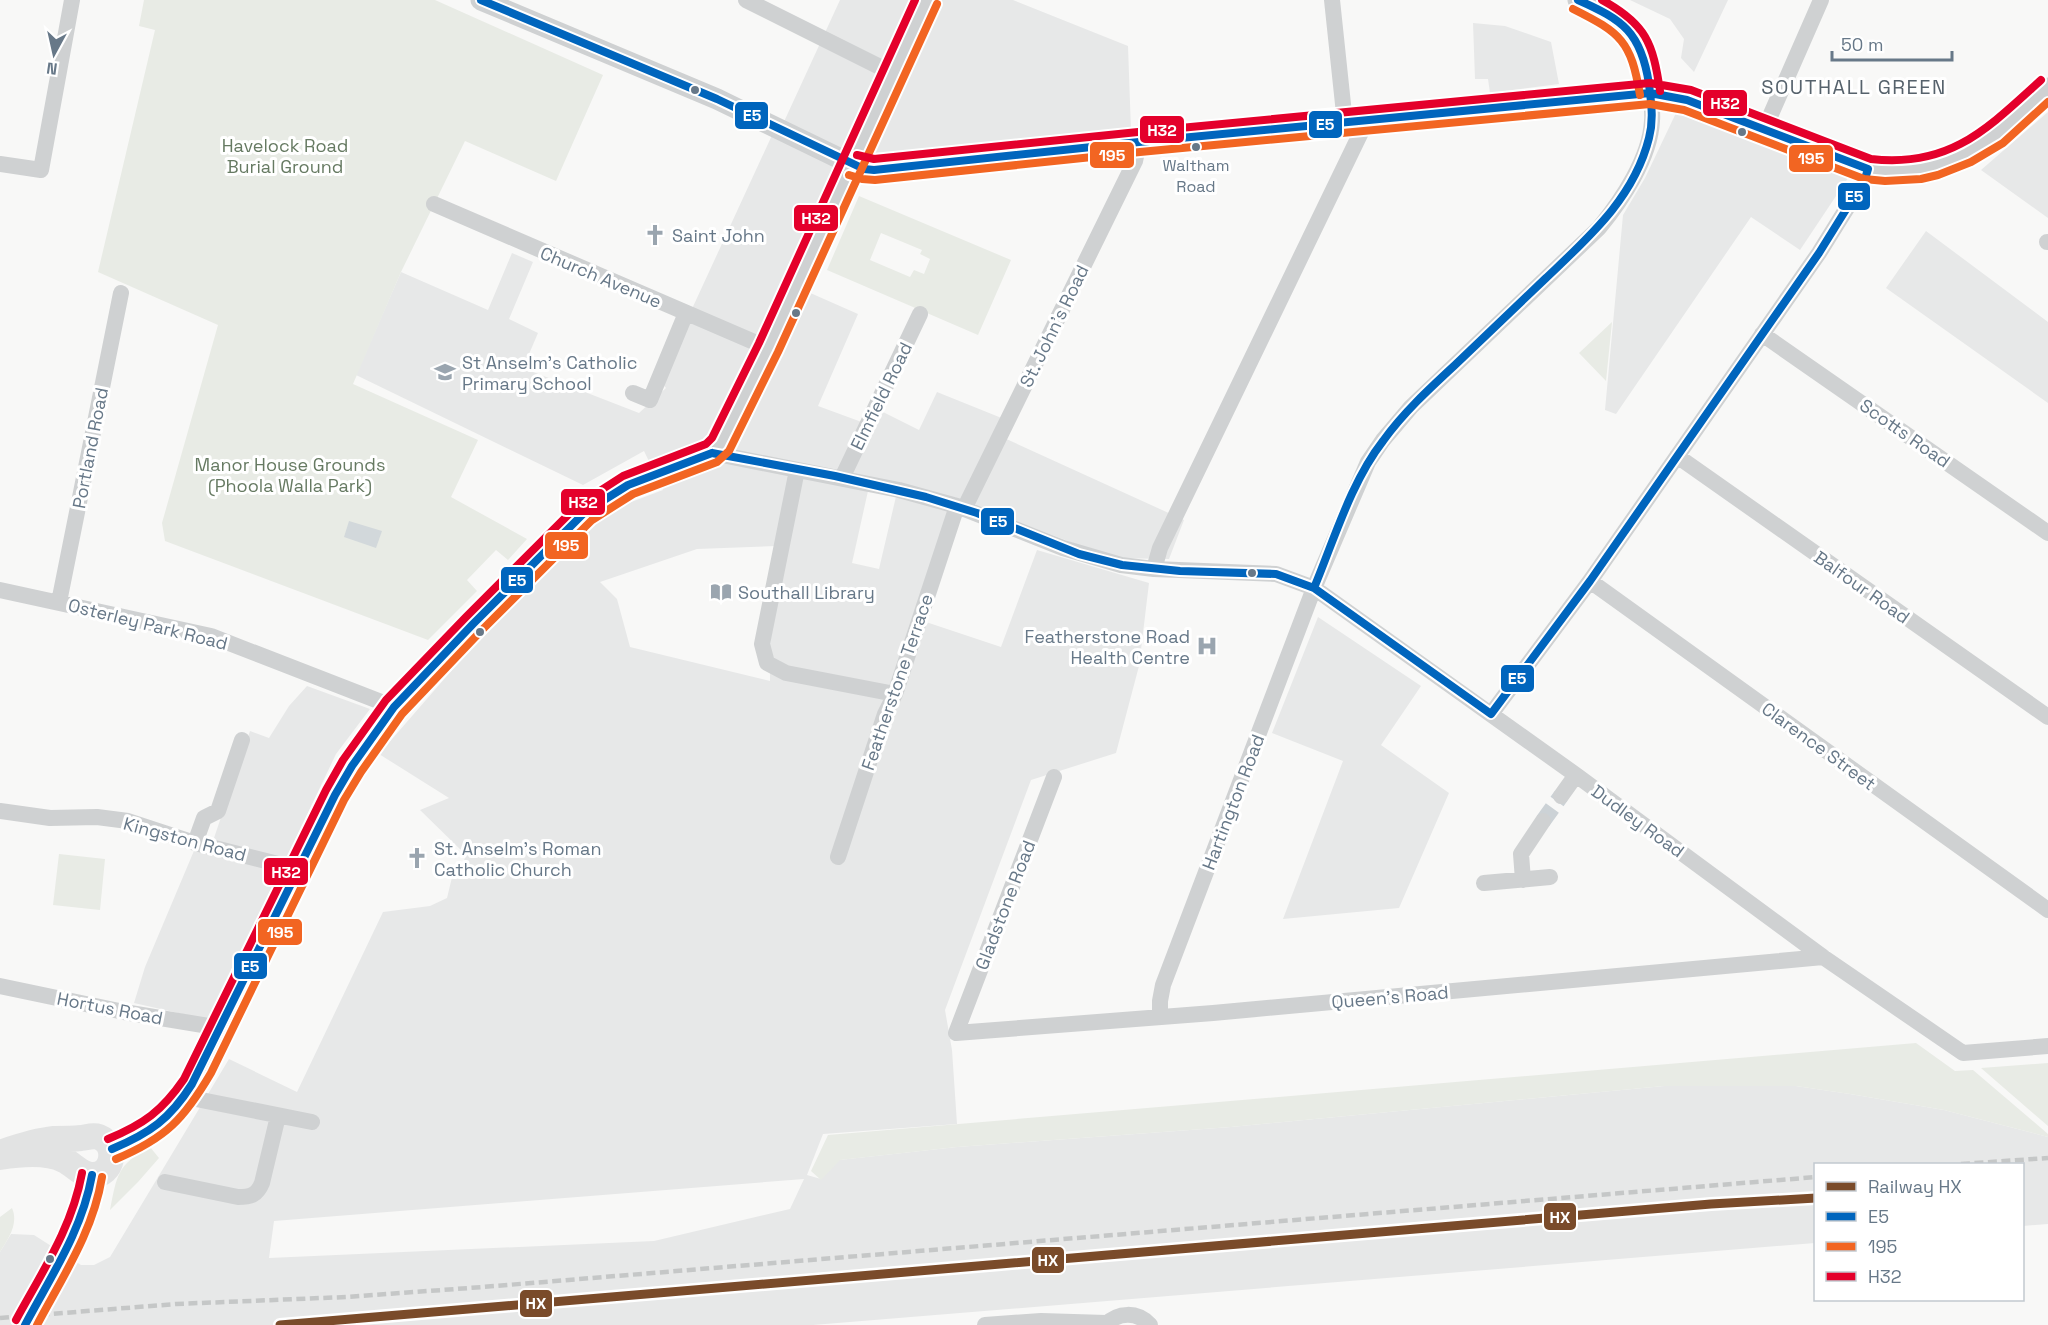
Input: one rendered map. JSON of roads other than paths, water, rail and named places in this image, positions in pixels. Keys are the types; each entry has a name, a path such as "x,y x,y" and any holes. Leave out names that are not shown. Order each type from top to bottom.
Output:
{"main road":[{"path":"97,1136 107,1142 112,1149 108,1167 101,1173 83,1171 62,1159 47,1155 0,1155 18,1147 51,1140 97,1136"},
{"path":"25,1325 64,1256 85,1211 83,1171 72,1155 75,1146 82,1138"}],"street":[{"path":"0,164 41,170 72,0"},
{"path":"481,0 717,99 853,165 874,170 1650,93 1687,100 1868,169 1890,172 1929,166 1964,155 1996,135 2048,88"},
{"path":"747,0 894,74"},
{"path":"112,1149 135,1140 161,1125 186,1097 334,795 394,707 585,512 628,485 712,453 728,433 927,0"},
{"path":"1154,569 1161,548 1356,122 1332,0"},
{"path":"1578,0 1624,25 1636,40 1647,72 1650,93"},
{"path":"1764,130 1821,0"},
{"name":"Hartington Road","path":"1160,1016 1163,985 1314,588 1368,462 1411,407 1599,228 1613,210 1626,190 1648,146 1653,115 1650,93"},
{"name":"St. John's Road","path":"961,507 1135,161 1138,142"},
{"path":"1491,714 1590,581 1819,253 1865,179 1868,169"},
{"name":"Church Avenue","path":"434,204 768,348"},
{"name":"Portland Road","path":"59,602 121,293"},
{"path":"633,393 650,400 686,313"},
{"name":"Elmfield Road","path":"842,478 920,314"},
{"name":"Scotts Road","path":"1761,334 2048,533"},
{"name":"Dudley Road","path":"712,453 899,490 961,507 1063,548 1120,565 1154,569 1276,574 1314,588 1491,714 1823,957 1963,1053 2048,1046"},
{"name":"Balfour Road","path":"1677,456 2048,717"},
{"path":"797,470 762,645 767,663 786,673 895,694"},
{"name":"Featherstone Terrace","path":"838,857 885,714 895,694 961,507"},
{"name":"Clarence Street","path":"1590,581 2048,910"},
{"name":"Osterley Park Road","path":"0,591 211,636 394,707"},
{"path":"195,843 204,818 218,811 242,740"},
{"path":"1561,796 1576,776"},
{"name":"Gladstone Road","path":"957,1033 1054,777"},
{"name":"Kingston Road","path":"0,811 50,818 97,817 128,821 195,843 298,869"},
{"path":"1523,880 1521,854 1543,821"},
{"path":"1484,884 1550,877"},
{"name":"Queen's Road","path":"957,1033 1213,1013 1823,957"},
{"name":"Hortus Road","path":"0,986 124,1012 221,1028"},
{"path":"186,1097 312,1122"},
{"path":"165,1182 238,1197 249,1197 258,1193 278,1116"},
{"path":"985,1325 1105,1324 1122,1315 1140,1317 1150,1325"}],"tunnel":[{"path":"1543,821 1561,796"}],"railway":[{"path":"1976,1163 2048,1158"},
{"path":"0,1318 176,1304 346,1297 483,1287 1814,1177"}],"rail line":[{"name":"HX","path":"280,1325 1711,1204 1814,1198"}],"place":[{"name":"Waltham Road","path":"1196,147"},
{"name":"Saint John","path":"655,235"},
{"name":"St Anselm's Catholic Primary School","path":"445,372"},
{"name":"Southall Library","path":"721,592"},
{"name":"Featherstone Road Health Centre","path":"1207,646"},
{"name":"St. Anselm's Roman Catholic Church","path":"417,858"}],"district":[{"name":"SOUTHALL GREEN","path":"1854,87"}],"park label":[{"name":"Havelock Road Burial Ground","path":"285,155"},
{"name":"Manor House Grounds (Phoola Walla Park)","path":"290,474"}]}
